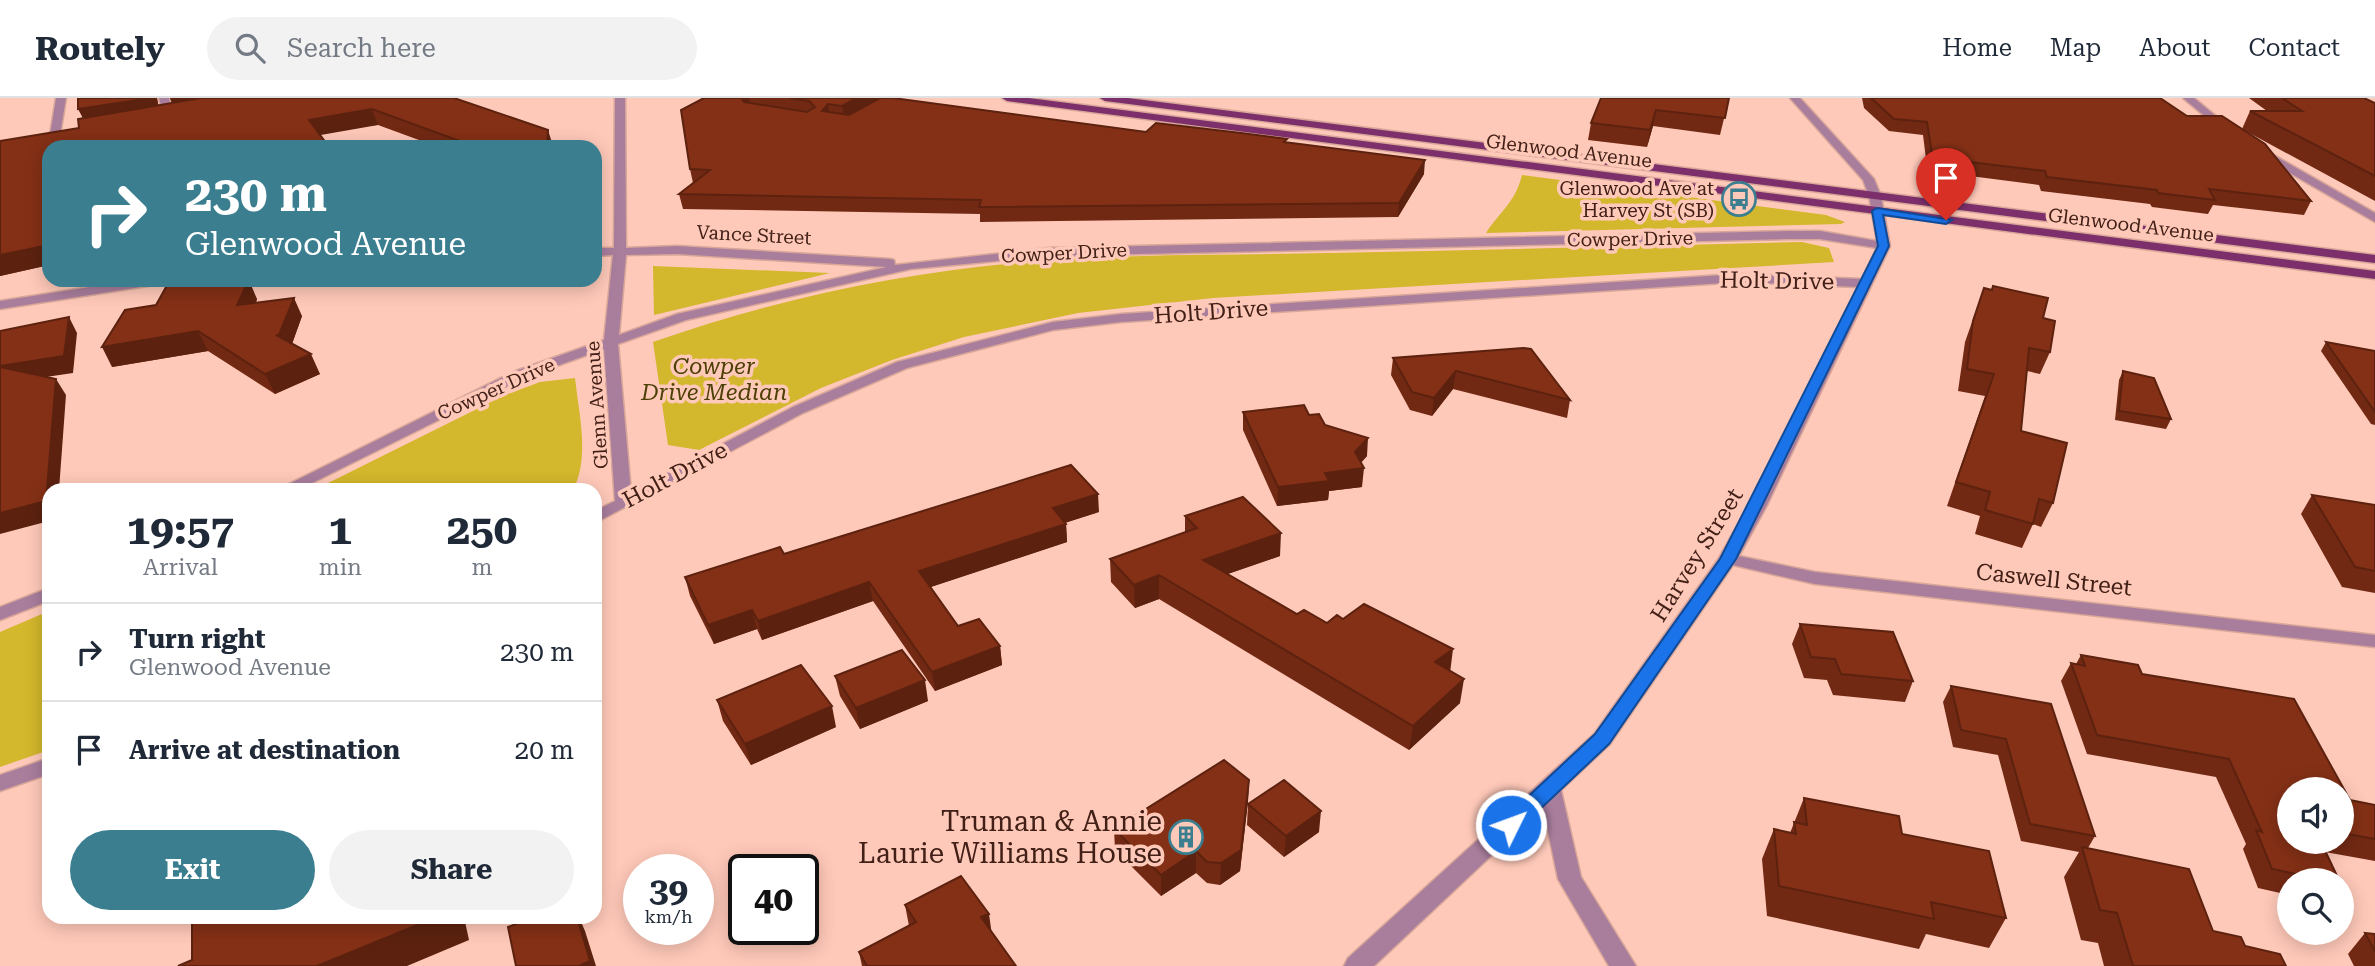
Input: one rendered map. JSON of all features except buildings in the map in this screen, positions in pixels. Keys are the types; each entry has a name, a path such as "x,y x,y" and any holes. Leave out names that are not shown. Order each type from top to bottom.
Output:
{"main road":[{"name":"Glenwood Avenue","path":"1007,98 2375,275"},
{"name":"Glenwood Avenue","path":"1104,98 2375,259"}],"street":[{"path":"55,135 61,98"},
{"path":"164,98 169,117"},
{"name":"Glenn Avenue","path":"620,98 621,250 611,342 623,501"},
{"path":"1795,98 1867,177 1875,196 1884,246"},
{"path":"2188,98 2247,144 2375,218"},
{"path":"157,119 185,114"},
{"path":"42,138 68,133"},
{"name":"Cowper Drive","path":"299,483 518,375 682,317 911,265 1049,252 1789,235 1820,235 1884,246"},
{"name":"Harvey Street","path":"1357,966 1602,739 1728,559 1884,246"},
{"name":"Vance Street","path":"602,251 677,250 911,265"},
{"name":"Holt Drive","path":"602,514 798,410 902,365 1052,326 1121,317 1739,278 1867,283"},
{"path":"0,304 113,287"},
{"name":"Caswell Street","path":"1728,559 1815,578 2375,641"},
{"path":"0,614 42,597"},
{"path":"0,783 42,768"},
{"path":"1550,789 1570,879 1623,966"}],"green space":[{"path":"1522,175 1826,215 1845,222 1486,233 1511,200"},
{"name":"Cowper Drive Median","path":"1802,242 1829,248 1834,262 1213,298 1078,313 964,337 892,360 821,388 699,450 668,445 653,342 754,310 806,297 910,276 1015,263 1133,256"},
{"path":"653,266 830,273 654,315"},
{"name":"Cowper Drive Median","path":"575,378 582,450 576,483 328,483 503,396 540,382"},
{"path":"42,614 42,752 0,767 0,632"}],"place":[{"name":"Glenwood Ave at Harvey St (SB)","path":"1739,199"},
{"name":"Truman & Annie Laurie Williams House","path":"1186,837"}],"route":[{"path":"1511,825 1602,739 1728,559 1758,505 1884,246 1877,211 1946,220"}]}
